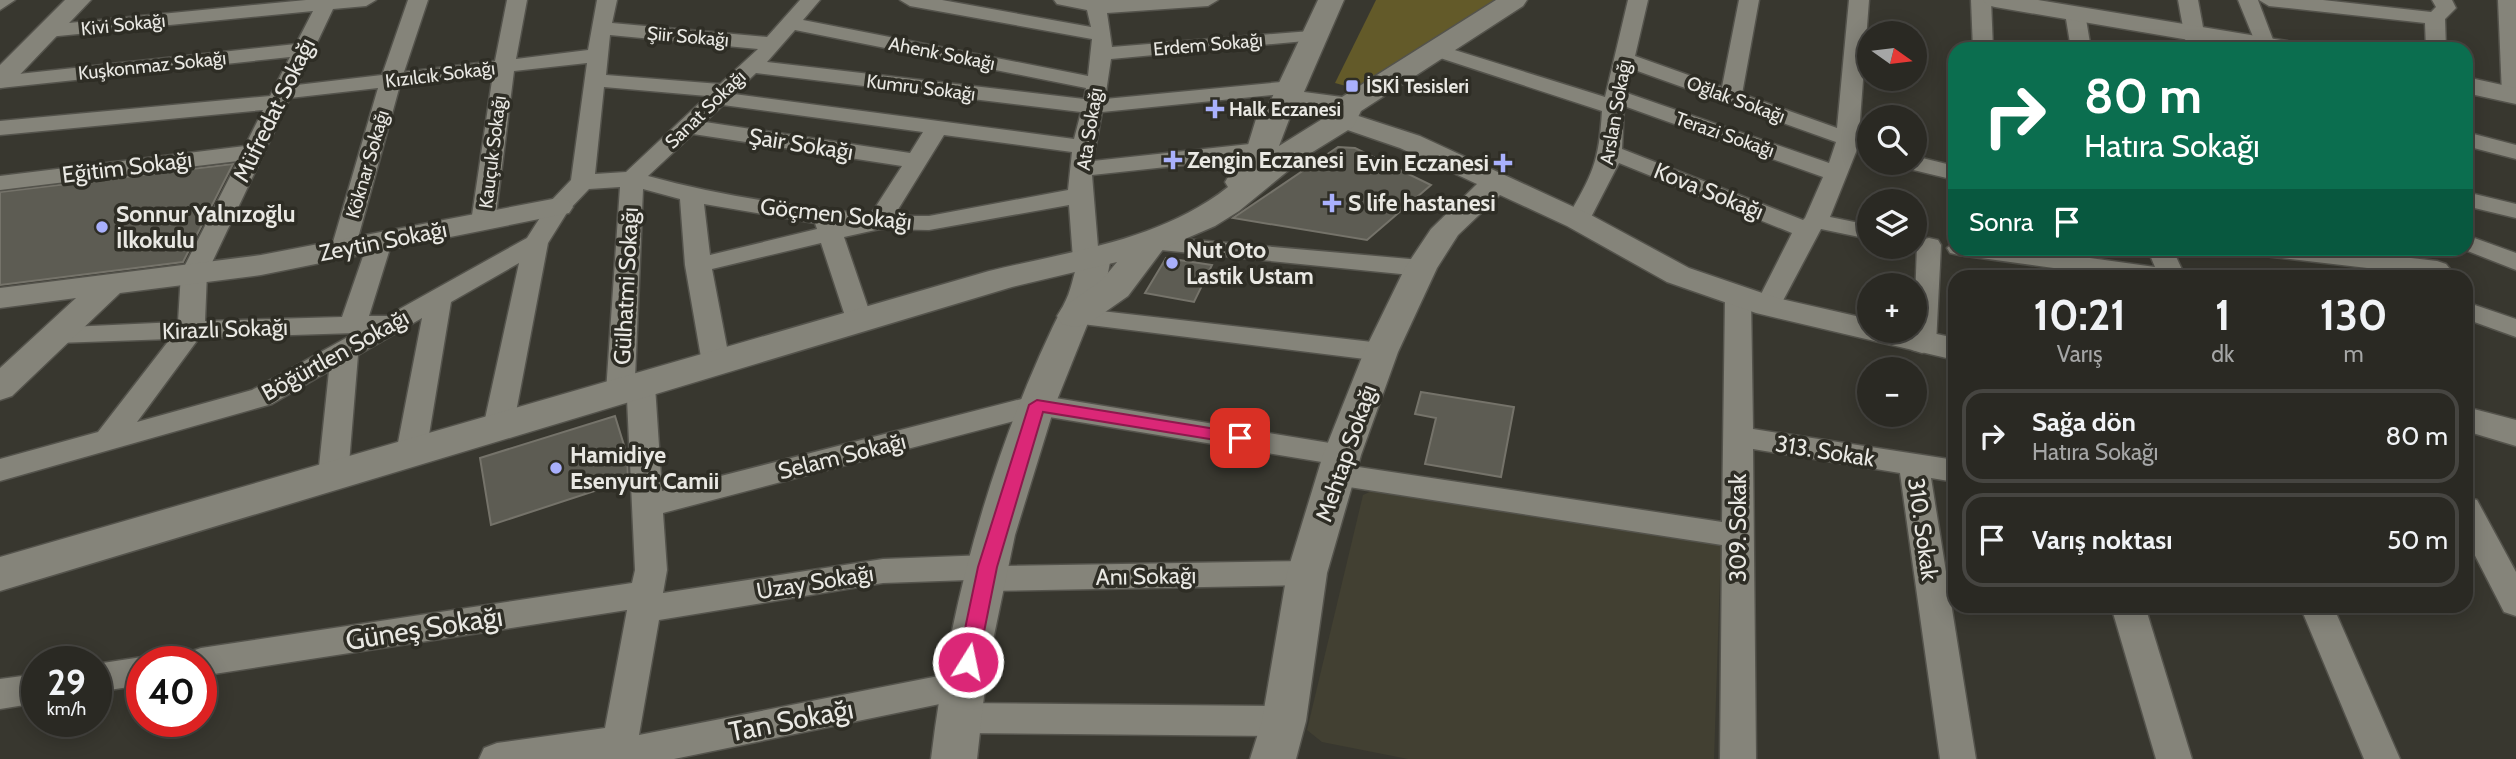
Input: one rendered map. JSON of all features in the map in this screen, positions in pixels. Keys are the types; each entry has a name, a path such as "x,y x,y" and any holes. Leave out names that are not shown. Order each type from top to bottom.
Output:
{"main road":[{"path":"1311,139 1308,97 1331,0"},
{"path":"1311,139 1289,140 1356,0"},
{"path":"1227,204 1308,97 1438,51 1514,0"},
{"path":"0,574 1001,279 1150,243 1227,204 1260,174 1311,139"},
{"path":"1001,279 1038,289 1050,297 1072,323 1115,288 1150,243"}],"street":[{"path":"0,4 5,0"},
{"path":"0,81 79,0"},
{"name":"Kivi Sokağı","path":"48,31 366,0"},
{"name":"Köknar Sokağı","path":"342,249 391,80 418,0"},
{"name":"Kauçuk Sokağı","path":"483,222 503,66 517,0"},
{"path":"498,428 536,243 558,207 582,182 604,5 607,0"},
{"name":"Sanat Sokağı","path":"632,179 773,44 810,0"},
{"name":"Erdem Sokağı","path":"910,0 1101,44 1308,97"},
{"path":"1064,0 1096,5 1208,0"},
{"name":"Arslan Sokağı","path":"1578,220 1602,178 1611,152 1614,101 1638,0"},
{"path":"1731,97 1749,0"},
{"path":"1768,306 1811,226 1834,173 1855,146 1859,0"},
{"path":"1981,0 1983,42"},
{"path":"1996,0 2075,13 2195,40 2218,42"},
{"path":"2188,0 2195,40"},
{"path":"2248,0 2273,42"},
{"path":"2269,0 2438,9 2437,42"},
{"path":"2473,86 2514,95 2508,0"},
{"name":"Müfredat Sokağı","path":"191,330 194,273 327,2"},
{"name":"Ata Sokağı","path":"1087,258 1082,158 1101,44 1096,5"},
{"path":"2075,13 2080,42"},
{"name":"Ahenk Sokağı","path":"789,23 1096,84"},
{"name":"Şiir Sokağı","path":"603,28 773,44"},
{"name":"Kuşkonmaz Sokağı","path":"0,81 304,49"},
{"name":"Terazi Sokağı","path":"1438,51 1614,101 1834,173"},
{"name":"Kızılcık Sokağı","path":"0,128 280,98 391,80 599,55"},
{"name":"Oğlak Sokağı","path":"1624,59 1731,97 1855,146"},
{"name":"Kumru Sokağı","path":"749,66 1092,107 1308,97"},
{"path":"595,80 721,94 936,129 1082,158 1308,97 1578,220 1678,275 1768,306 1948,348"},
{"name":"Şair Sokağı","path":"686,126 916,161"},
{"path":"878,222 936,129"},
{"path":"2473,141 2516,152"},
{"name":"Eğitim Sokağı","path":"0,183 254,152"},
{"name":"Kova Sokağı","path":"1611,152 1811,226 1857,231"},
{"path":"1927,166 1948,171"},
{"path":"582,182 632,179"},
{"name":"Göçmen Sokağı","path":"632,179 691,195 827,224 929,223 1082,195"},
{"name":"Gülhatmi Sokağı","path":"618,751 651,570 647,506 630,389 632,179"},
{"name":"Mehtap Sokağı","path":"1273,759 1284,721 1307,573 1339,465 1381,352 1421,268 1446,229 1497,182"},
{"path":"691,195 698,265 716,363"},
{"path":"2473,201 2516,211"},
{"name":"Zeytin Sokağı","path":"0,298 261,265 558,207"},
{"path":"827,224 860,322"},
{"name":"Göçmen Sokağı","path":"698,265 827,224"},
{"path":"333,476 349,337 380,242"},
{"name":"Böğürtlen Sokağı","path":"0,470 262,397 349,337 393,323 536,243"},
{"path":"1150,243 1421,268"},
{"path":"2473,245 2516,262"},
{"path":"1922,344 1939,246"},
{"path":"2014,256 2118,270"},
{"path":"2341,256 2436,265"},
{"path":"954,759 961,702 986,573 1037,405 1072,323 1070,307 1087,258"},
{"path":"4,381 111,283"},
{"path":"411,453 439,297"},
{"name":"309. Sokak","path":"1738,297 1738,759"},
{"path":"2473,313 2516,329"},
{"path":"1072,323 1381,352"},
{"path":"109,439 191,330"},
{"name":"Kirazlı Sokağı","path":"57,334 191,330 349,337"},
{"path":"1037,405 1339,465 1738,536"},
{"name":"Selam Sokağı","path":"647,506 1037,405"},
{"path":"2473,421 2516,433"},
{"name":"313. Sokak","path":"1738,437 1948,470"},
{"name":"310. Sokak","path":"1914,464 1958,759"},
{"path":"2473,520 2512,589"},
{"name":"Uzay Sokağı","path":"645,602 883,572 986,573"},
{"name":"Anı Sokağı","path":"986,573 1307,573"},
{"name":"Güneş Sokağı","path":"217,660 645,602"},
{"path":"2129,613 2174,759"},
{"path":"2320,613 2382,759"},
{"path":"0,694 21,691"},
{"name":"Tan Sokağı","path":"497,759 618,751 961,702 1284,721"}],"shaded area":[{"path":"1376,0 1500,0 1357,89 1335,83"},
{"path":"1378,488 1721,545 1714,759 1408,759 1322,742 1307,730 1363,495"}],"building":[{"name":"S life hastanesi","path":"1338,147 1355,148 1431,185 1367,240 1233,218"},
{"name":"Sonnur Yalnızoğlu İlkokulu","path":"233,164 183,262 0,285 0,192"},
{"path":"1166,258 1212,265 1194,302 1145,293"},
{"path":"1421,392 1514,407 1501,477 1425,464 1436,418 1415,414"},
{"name":"Hamidiye Esenyurt Camii","path":"615,416 627,455 628,480 491,525 480,458"}],"place":[{"name":"İSKİ Tesisleri","path":"1352,86"},
{"name":"Halk Eczanesi","path":"1215,109"},
{"name":"Zengin Eczanesi","path":"1173,160"},
{"name":"Evin Eczanesi","path":"1503,163"},
{"name":"S life hastanesi","path":"1332,203"},
{"name":"Sonnur Yalnızoğlu İlkokulu","path":"102,227"},
{"name":"Nut Oto Lastik Ustam","path":"1172,263"},
{"name":"Hamidiye Esenyurt Camii","path":"556,468"}],"route":[{"path":"968,662 987,567 1037,405 1240,438"}]}
